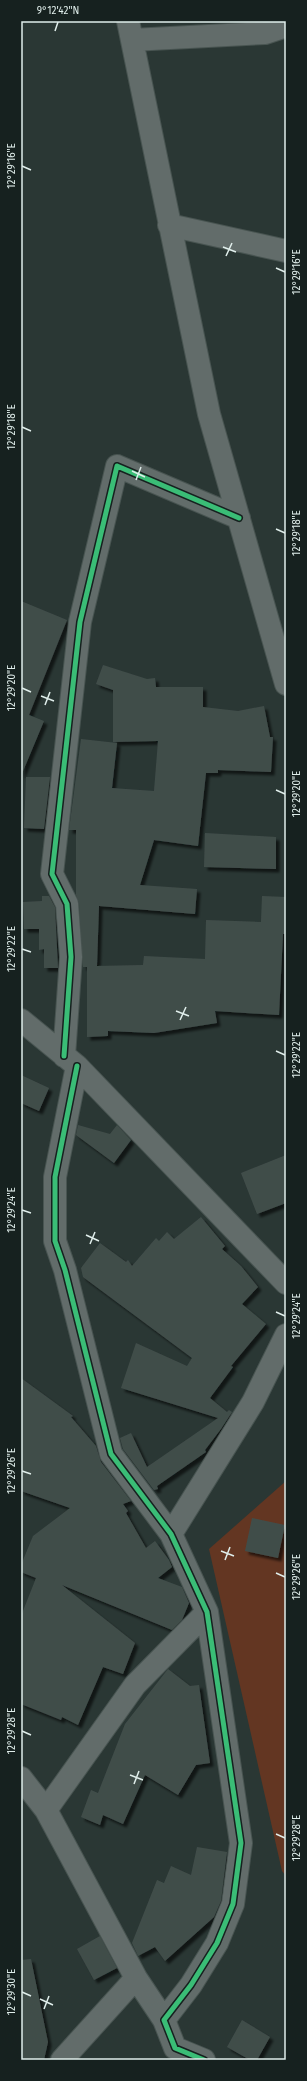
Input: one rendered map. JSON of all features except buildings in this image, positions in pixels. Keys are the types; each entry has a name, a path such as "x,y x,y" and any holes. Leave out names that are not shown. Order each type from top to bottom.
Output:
{"street":[{"path":"286,26 265,33 130,31 209,414 286,684"},
{"path":"169,225 286,251"},
{"path":"164,2020 191,1985 217,1943 233,1904 241,1843 207,1612 171,1534 111,1454 65,1270 55,1241 55,1177 70,1061 71,958 67,904 52,874 80,622 116,466 239,518"},
{"path":"21,1020 70,1061 286,1283"},
{"path":"171,1534 253,1402 286,1335"},
{"path":"46,1810 135,1685 207,1612"},
{"path":"21,1778 46,1810 136,1978 164,2020 175,2048 204,2060"},
{"path":"62,2060 136,1978"}],"shaded area":[{"path":"286,1481 286,1876 282,1871 209,1549"}],"cycle path":[{"path":"64,1056 71,957 67,904 52,874 80,622 117,466 239,518"},
{"path":"77,1066 55,1177 55,1241 65,1270 111,1454 171,1534 207,1612 241,1843 233,1904 217,1943 191,1985 164,2020 175,2048 204,2060"}]}
